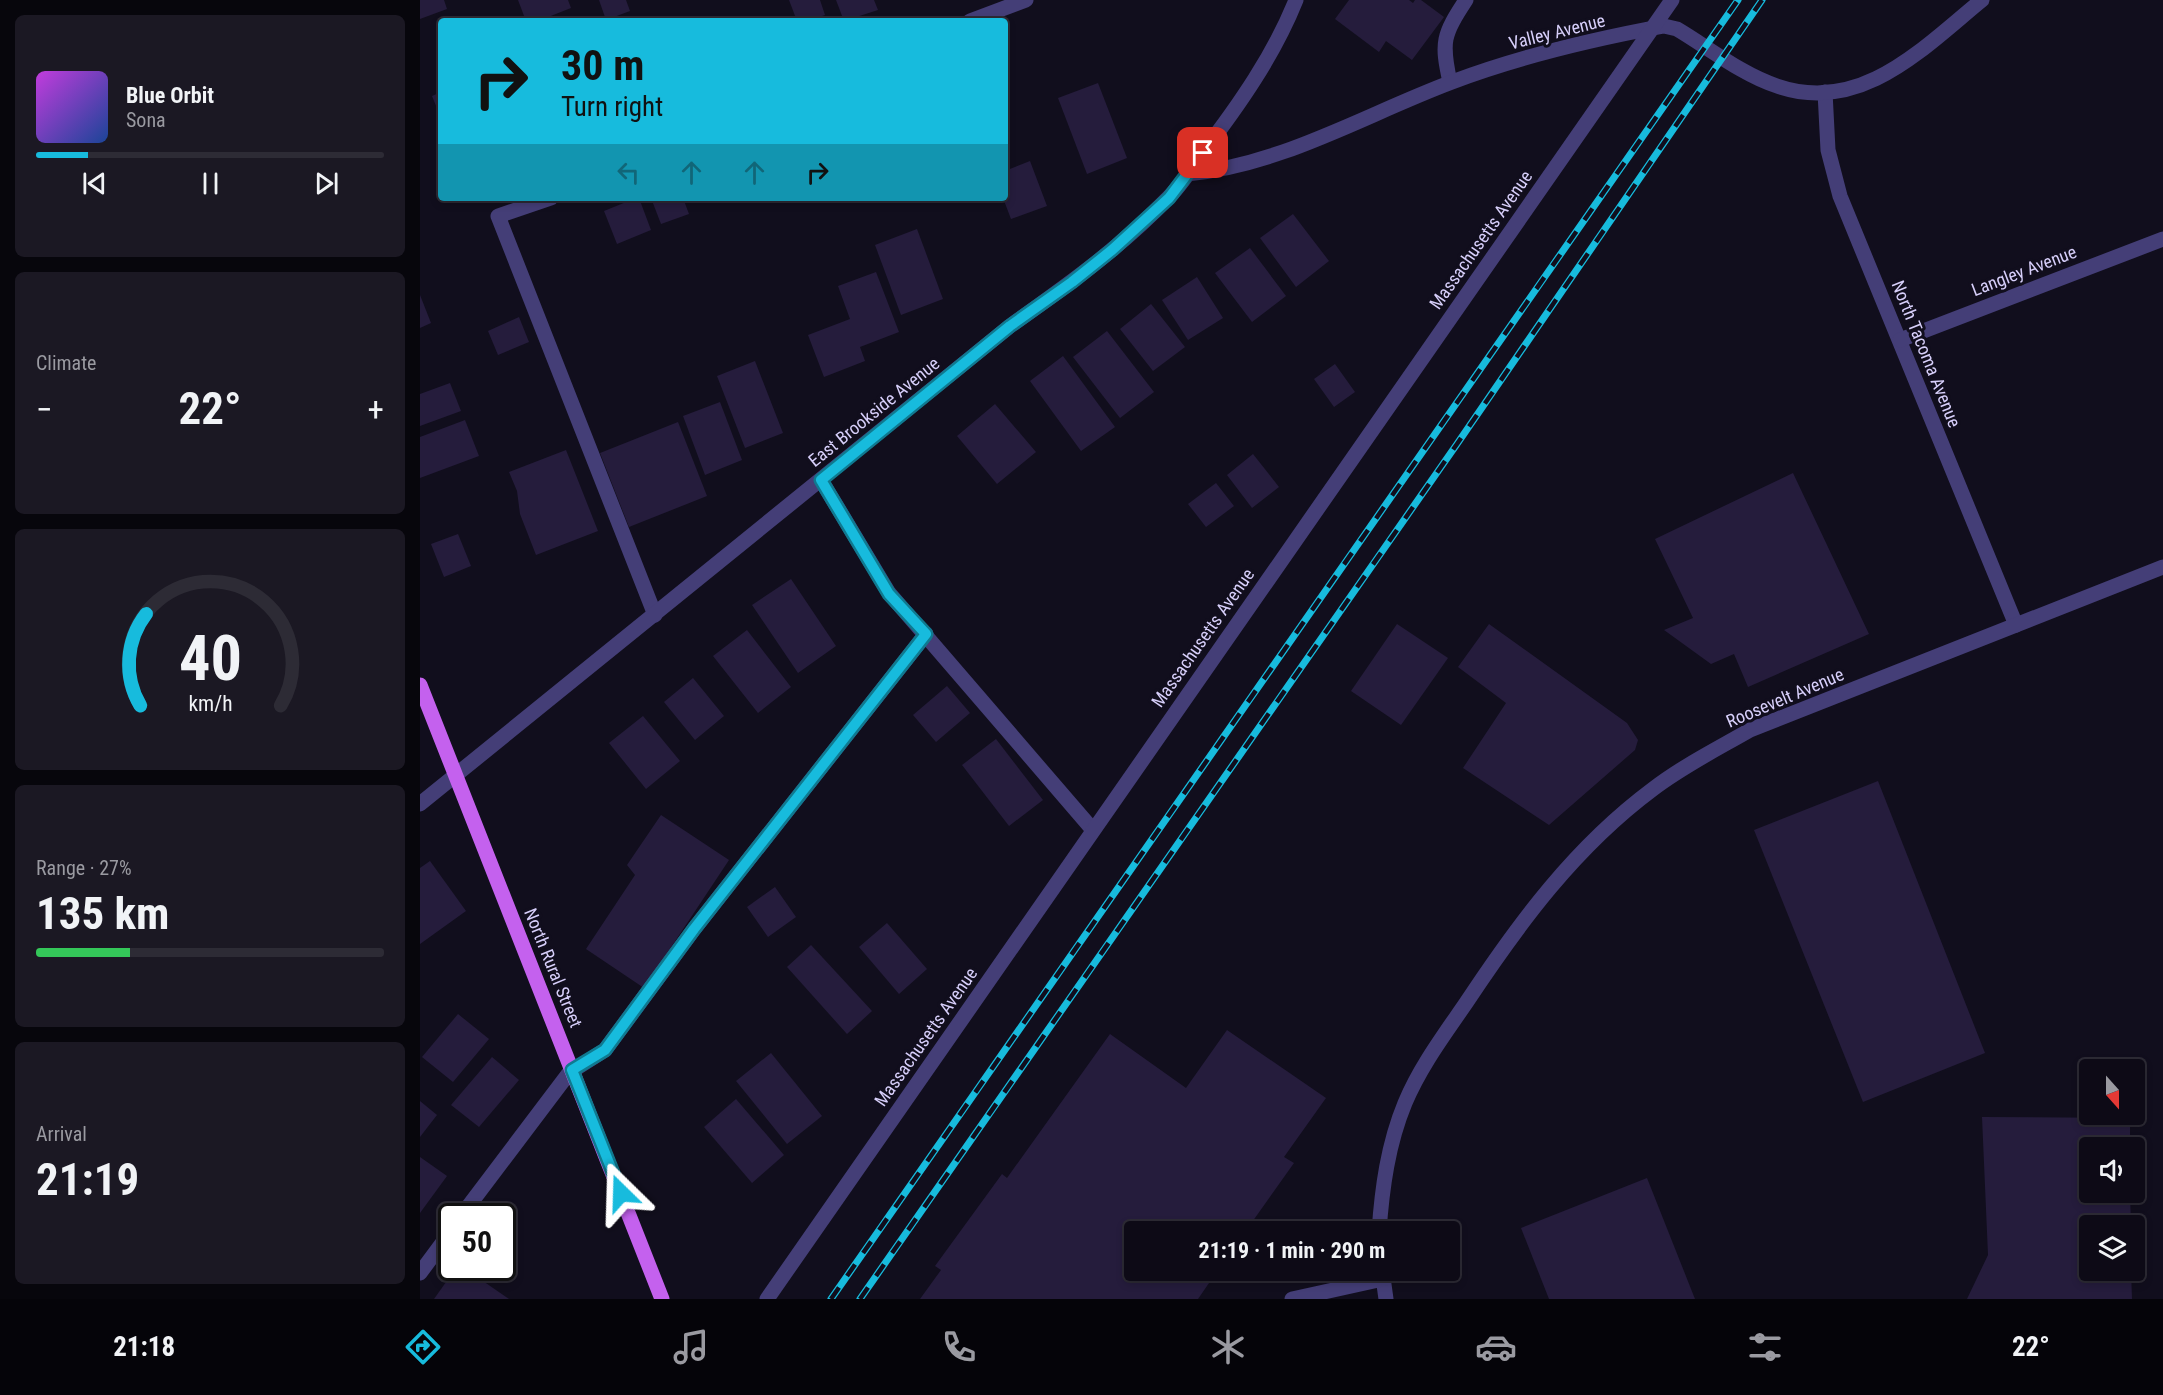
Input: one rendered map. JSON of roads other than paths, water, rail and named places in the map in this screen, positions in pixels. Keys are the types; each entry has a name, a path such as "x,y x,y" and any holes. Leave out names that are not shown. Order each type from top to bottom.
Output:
{"main road":[{"name":"North Rural Street","path":"420,685 662,1299"}],"street":[{"path":"978,18 1026,0"},
{"name":"East Brookside Avenue","path":"420,804 1010,326 1112,250 1169,198 1239,105 1274,46 1296,0"},
{"path":"1450,82 1444,52 1448,27 1466,0"},
{"name":"Massachusetts Avenue","path":"767,1299 1672,0"},
{"name":"Valley Avenue","path":"1186,174 1216,172 1262,160 1319,140 1450,82 1532,57 1664,26 1677,29 1750,74 1777,86 1794,90 1825,92 1856,88 1876,80 1906,62 1982,0"},
{"name":"North Tacoma Avenue","path":"1825,92 1828,150 1834,180 2016,625"},
{"path":"541,201 498,216 656,615"},
{"name":"Langley Avenue","path":"1900,340 2163,239"},
{"path":"821,480 889,594 926,634 1093,830"},
{"name":"Roosevelt Avenue","path":"1380,1221 1382,1190 1404,1104 1438,1043 1528,912 1582,851 1606,828 1653,789 1697,760 1750,730 2163,567"},
{"path":"471,1203 572,1070 605,1050 694,929 926,634"},
{"path":"420,1273 438,1249"},
{"path":"1292,1299 1360,1281"},
{"path":"1383,1281 1386,1299"}],"railway":[{"path":"831,1299 1738,0"},
{"path":"860,1299 1457,444 1762,0"}]}
